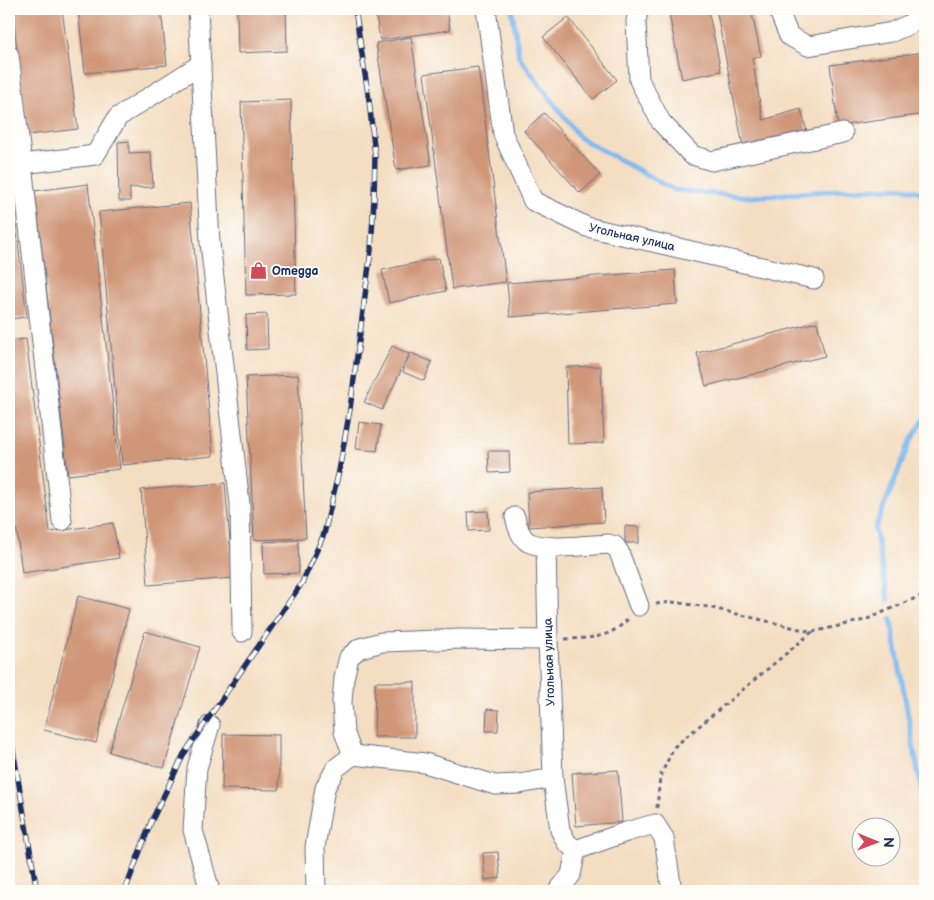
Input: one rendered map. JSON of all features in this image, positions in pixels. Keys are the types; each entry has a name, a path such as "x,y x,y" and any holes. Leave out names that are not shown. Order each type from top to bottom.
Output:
{"street":[{"path":"198,9 210,243 240,504 242,632"},
{"name":"Угольная улица","path":"486,9 503,134 533,201 587,227 814,279"},
{"path":"639,9 636,21 639,80 661,122 692,156 712,161 843,133"},
{"path":"778,9 789,36 808,46 892,32 910,24 924,13 925,9"},
{"path":"9,55 62,521"},
{"path":"22,164 96,155 118,117 201,64"},
{"path":"515,518 519,531 528,542 546,547 608,544 615,546 639,606"},
{"name":"Угольная улица","path":"546,547 553,778 560,830 567,843 576,850"},
{"path":"353,755 344,732 342,702 344,678 349,658 360,648 382,642 453,639 548,640"},
{"path":"210,725 196,768 193,830 210,891"},
{"path":"316,891 315,847 325,788 336,768 353,755 426,763 495,785 520,784 553,778"},
{"path":"558,891 571,875 576,850 655,824 664,838 672,891"}],"path":[{"path":"548,640 600,637 622,625 639,606 672,602 699,606 812,632 865,620 925,594"},
{"path":"655,824 660,777 674,747 812,632"}],"building":[{"path":"12,9 62,9 78,129 28,135"},
{"path":"78,9 161,9 167,65 85,73"},
{"path":"237,9 286,9 287,51 238,53"},
{"path":"375,9 447,9 450,30 380,40"},
{"path":"668,9 708,9 721,71 682,79"},
{"path":"716,9 751,9 761,56 752,58 763,120 801,109 808,135 744,151"},
{"path":"568,17 617,80 593,99 543,37"},
{"path":"411,37 431,165 396,170 376,43"},
{"path":"925,52 925,114 838,126 830,65"},
{"path":"478,67 506,282 452,289 424,74"},
{"path":"291,100 296,294 246,295 241,102"},
{"path":"544,113 600,175 580,193 524,131"},
{"path":"129,141 129,153 151,152 153,187 130,188 130,201 119,201 118,142"},
{"path":"9,166 27,317 9,319"},
{"path":"88,184 120,469 68,475 35,191"},
{"path":"190,203 213,456 122,465 99,212"},
{"path":"439,258 446,291 389,303 382,270"},
{"path":"675,270 677,304 510,317 507,283"},
{"path":"267,314 268,349 247,350 246,315"},
{"path":"817,322 825,356 706,386 697,353"},
{"path":"26,339 50,532 113,523 119,558 22,573 9,469 9,341"},
{"path":"392,346 409,354 382,410 364,402"},
{"path":"411,353 432,362 424,381 403,372"},
{"path":"601,366 604,443 568,444 566,367"},
{"path":"298,375 306,538 254,540 246,377"},
{"path":"359,422 381,425 377,451 356,449"},
{"path":"488,451 509,451 510,472 489,473"},
{"path":"225,483 233,578 148,585 141,490"},
{"path":"602,487 604,522 529,527 527,492"},
{"path":"488,511 489,530 469,531 468,512"},
{"path":"625,526 639,527 639,543 625,543"},
{"path":"298,540 299,573 264,574 263,542"},
{"path":"78,596 129,609 96,743 44,730"},
{"path":"145,631 200,647 164,768 109,752"},
{"path":"375,682 415,682 415,737 374,737"},
{"path":"487,709 499,710 498,731 486,731"},
{"path":"223,734 279,735 279,790 222,789"},
{"path":"618,770 622,822 576,826 572,773"},
{"path":"498,852 500,878 485,880 483,853"}],"waterway":[{"path":"512,9 519,57 580,138 674,190 750,197 840,190 903,188 925,193"},
{"path":"888,600 875,529 910,442 925,418"},
{"path":"891,619 925,811"}],"railway":[{"path":"125,891 151,822 184,754 302,583 324,534 339,471 350,409 371,250 375,155 369,100 355,9"},
{"path":"9,726 37,891"}],"place":[{"name":"Omegga","path":"258,271"}]}
